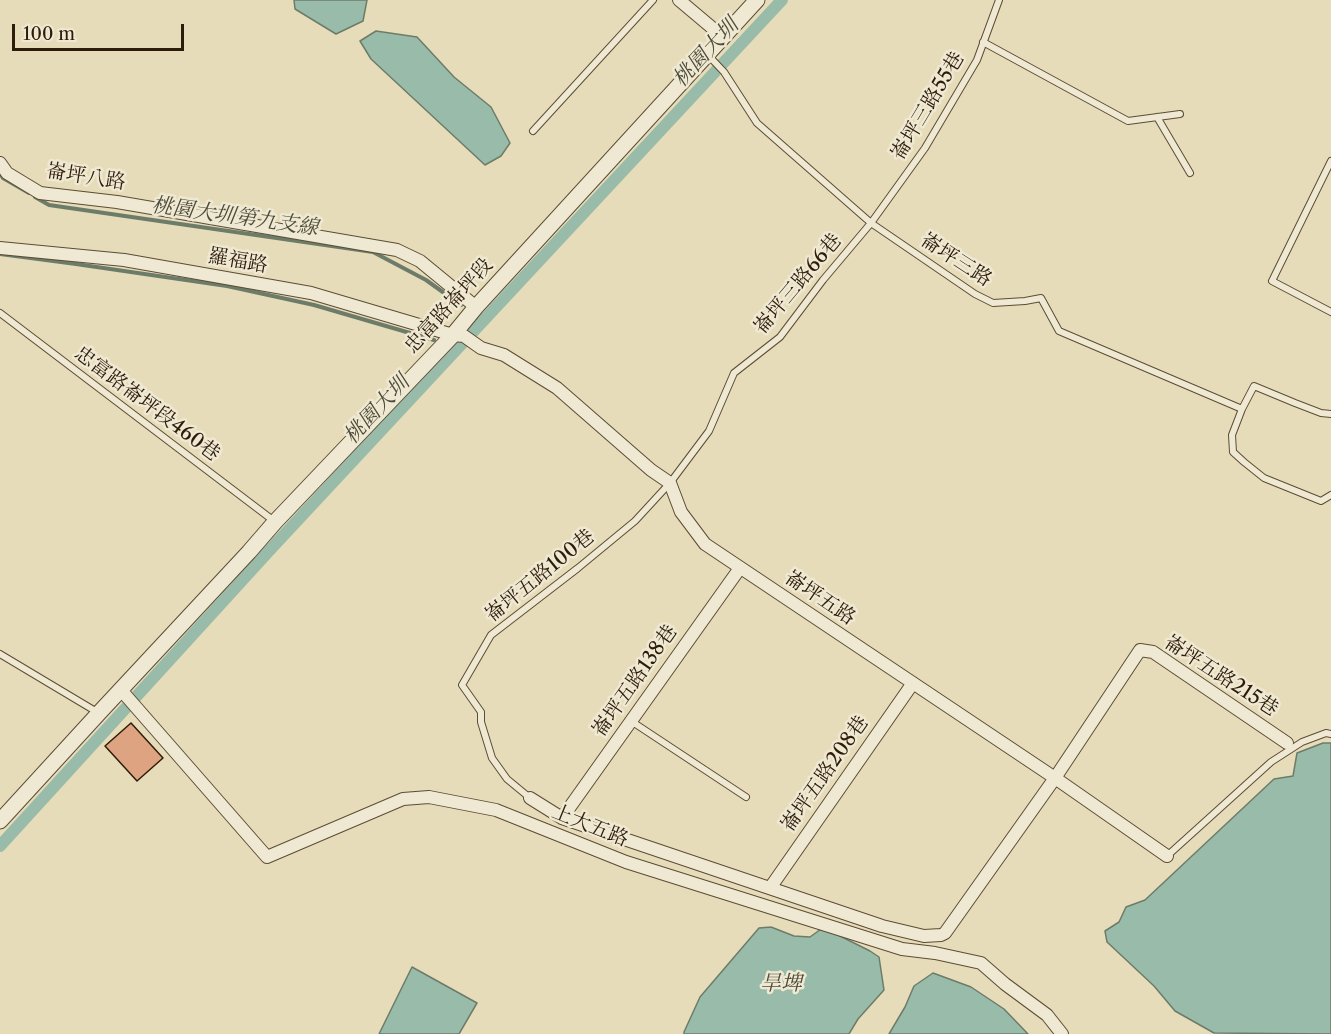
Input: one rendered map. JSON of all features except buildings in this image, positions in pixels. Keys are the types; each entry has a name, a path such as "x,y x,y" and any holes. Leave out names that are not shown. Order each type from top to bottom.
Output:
{"street":[{"path":"679,0 723,37"},
{"name":"忠富路崙坪段","path":"0,821 99,713 122,692 275,522 458,335 476,307 709,56 757,0"},
{"name":"崙坪八路","path":"2,171 40,193 117,202 398,250 420,261 476,307"},
{"name":"羅福路","path":"0,248 124,260 311,293 458,335 481,348 504,355 557,388 651,470 670,483"},
{"name":"崙坪五路","path":"670,483 681,512 705,544 1055,778 1167,856"},
{"name":"崙坪五路138巷","path":"562,818 740,568"},
{"name":"崙坪五路215巷","path":"1055,778 1140,650 1153,652 1287,743"},
{"name":"崙坪五路208巷","path":"770,888 913,683"},
{"name":"上大五路","path":"122,692 267,857 403,799 429,797 496,810 626,862 902,949 935,953 981,963 1047,1015 1062,1034"},
{"path":"530,798 562,818 882,926 924,936 945,933 1055,778"},
{"path":"924,936 935,953"}],"lane":[{"path":"533,131 653,0"},
{"name":"崙坪三路55巷","path":"871,223 925,148 977,60 999,0"},
{"path":"983,42 1128,121 1180,114"},
{"name":"崙坪三路","path":"709,56 724,72 757,123 871,223 975,294 993,303 1041,298 1059,331 1242,409"},
{"path":"1157,117 1190,173"},
{"path":"1331,161 1272,281 1331,312"},
{"name":"崙坪三路66巷","path":"670,483 709,430 734,373 780,337 871,223"},
{"name":"忠富路崙坪段460巷","path":"1,316 275,522"},
{"path":"1331,414 1321,413 1254,386 1232,435 1233,452 1264,478 1321,501 1331,495"},
{"name":"崙坪五路100巷","path":"530,798 507,779 492,758 480,712 462,685 491,635 578,568 634,521 670,483"},
{"path":"0,654 99,713"},
{"path":"631,721 746,798"},
{"path":"1167,856 1271,762 1302,742 1326,733 1331,734"}],"water":[{"path":"294,0 367,0 363,21 336,34 295,9"},
{"path":"376,31 417,37 454,77 491,107 510,143 501,156 485,165 371,59 360,41"},
{"path":"1323,743 1331,743 1331,1034 1214,1033 1175,1011 1154,986 1107,942 1105,931 1119,922 1126,907 1145,900 1274,779 1293,776 1297,753"},
{"name":"旱埤","path":"771,927 794,936 810,937 821,929 870,951 879,957 884,990 858,1019 849,1034 684,1034 700,997 759,928"},
{"path":"412,967 477,1003 459,1034 379,1034"},
{"path":"933,973 971,987 1004,1009 1028,1034 889,1034 914,986"}],"waterway":[{"name":"桃園大圳","path":"0,846 268,552 782,0"},
{"name":"桃園大圳第九支線","path":"0,173 3,178 29,193"},
{"name":"桃園大圳第九支線","path":"35,197 49,205 373,252 426,280 461,305"},
{"path":"0,254 227,286 314,305 434,340"},
{"name":"桃園大圳第九支線","path":"478,320 482,323"},
{"name":"桃園大圳","path":"454,346 460,347"}]}
